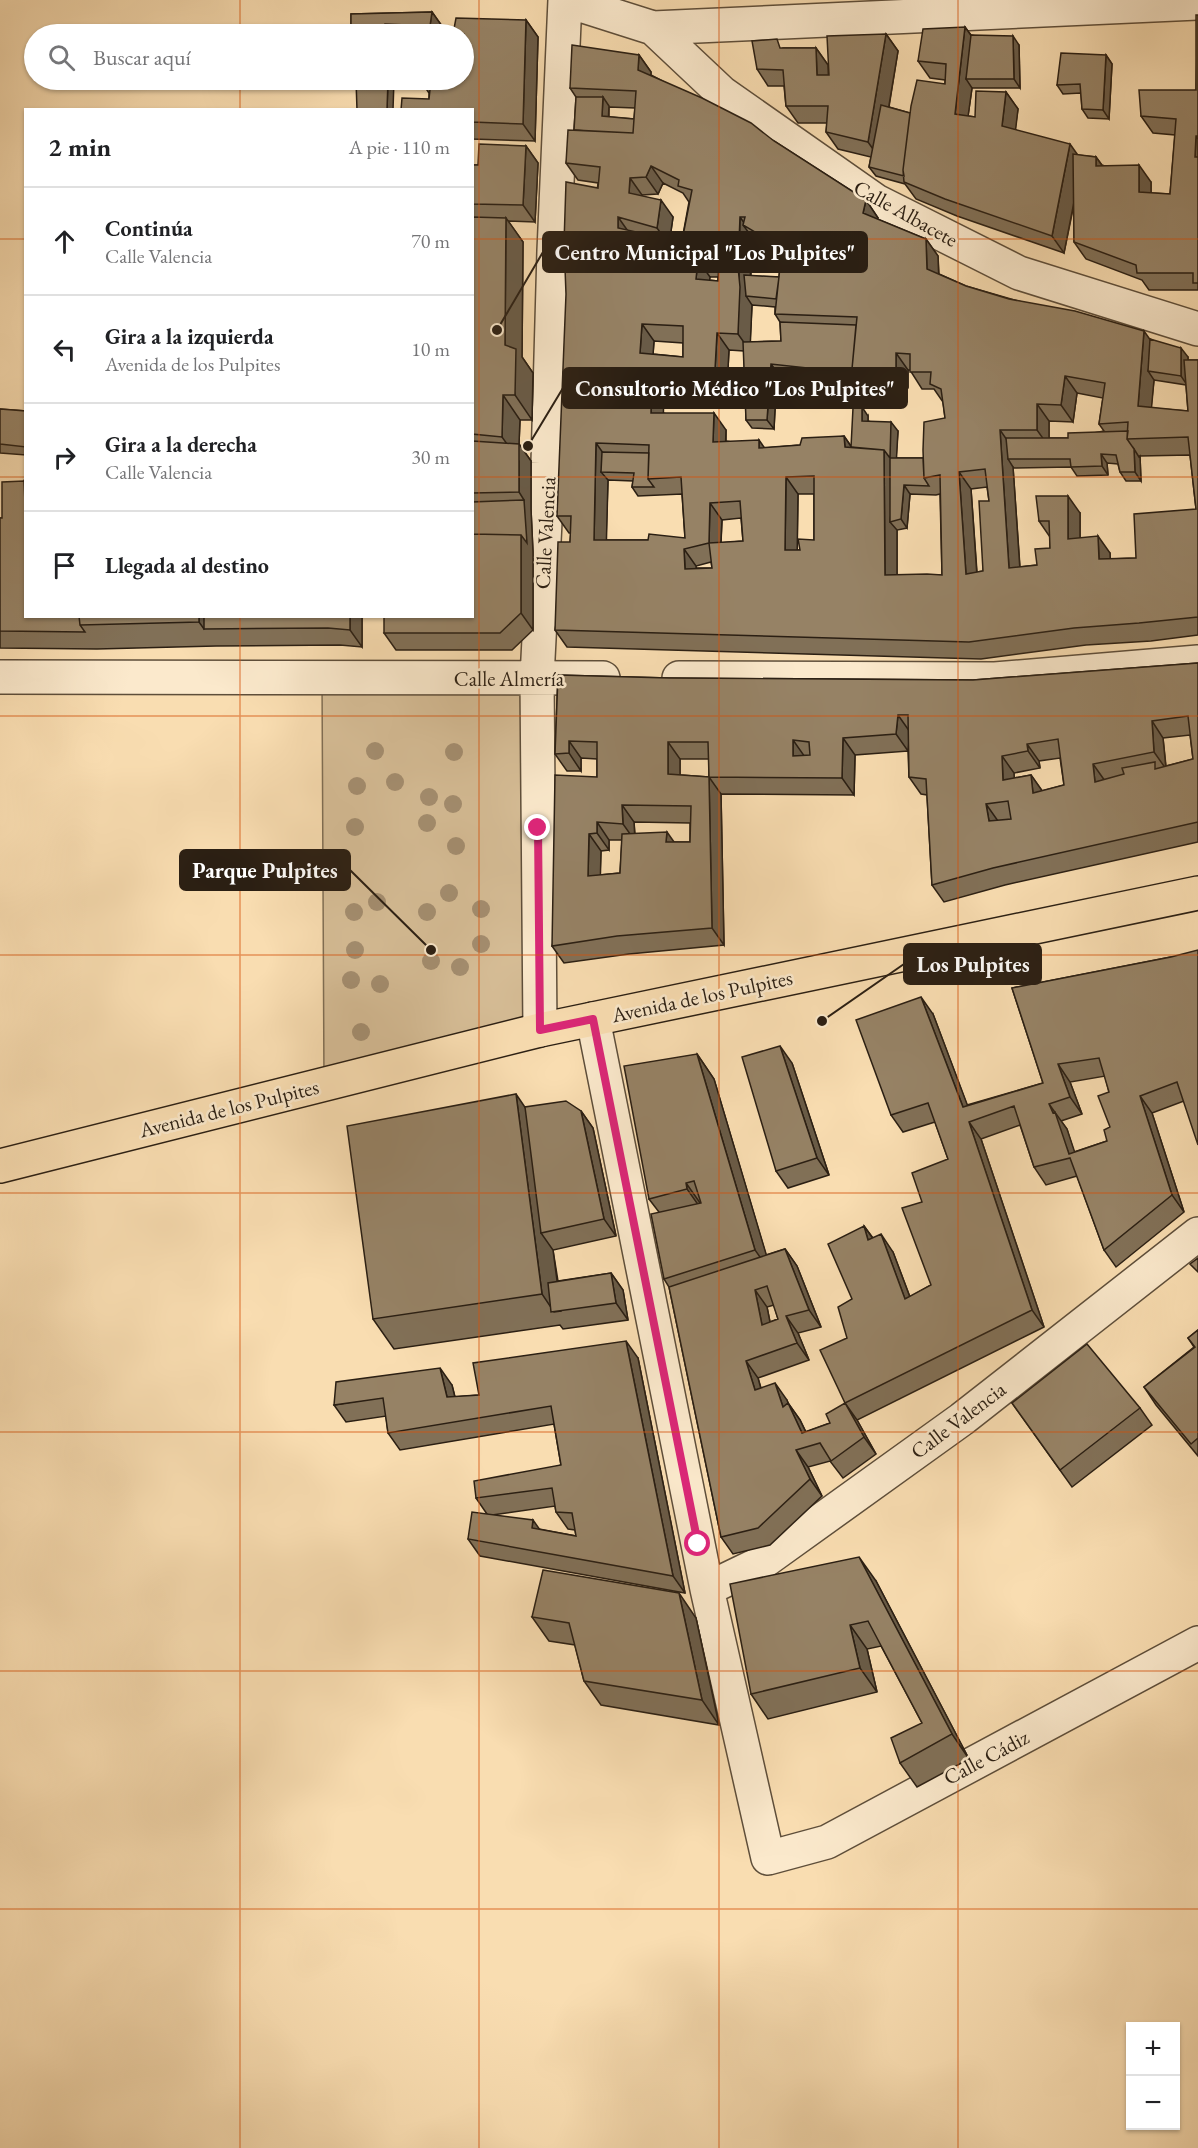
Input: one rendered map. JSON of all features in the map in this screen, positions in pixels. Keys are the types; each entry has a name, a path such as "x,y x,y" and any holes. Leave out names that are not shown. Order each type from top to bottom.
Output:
{"main road":[{"name":"Avenida de los Pulpites","path":"0,1166 540,1030 1198,893"}],"street":[{"path":"565,0 653,28 1198,3"},
{"name":"Calle Valencia","path":"540,1030 537,678 548,463 565,0"},
{"name":"Calle Albacete","path":"653,28 722,93 876,201 1019,273 1198,329"},
{"name":"Calle Almería","path":"0,677 995,679 1198,662"},
{"path":"593,1019 707,1589"},
{"name":"Calle Valencia","path":"707,1589 763,1562 962,1419 1198,1234"},
{"name":"Calle Cádiz","path":"707,1589 768,1858 827,1842 1198,1643"}],"shaded area":[{"path":"322,677 537,678 540,1030 324,1084"}],"building":[{"path":"432,12 430,24 351,24 351,14"},
{"path":"1196,15 1198,15 1198,136 1196,136 1195,157 1198,157 1198,283 1193,283 1193,273 1137,273 1136,265 1074,242 1073,154 1096,157 1096,166 1139,165 1139,192 1170,194 1176,119 1141,116 1139,90 1196,90"},
{"path":"456,18 526,20 523,124 474,122 474,108 401,108 402,98 429,99 430,90 474,90 474,24 455,24"},
{"path":"965,27 955,114 975,117 976,91 1006,92 1002,126 1070,144 1052,236 945,199 904,182 903,170 911,106 917,80 945,84 946,64 918,61 923,29"},
{"path":"886,34 868,142 826,132 828,106 786,106 783,70 757,69 752,41 777,39 780,48 816,48 817,75 829,75 827,36"},
{"path":"971,35 1013,36 1014,79 966,79"},
{"path":"572,45 639,55 638,70 702,98 751,123 774,141 866,200 863,213 926,239 927,269 966,286 1009,299 1075,311 1144,331 1138,406 1188,411 1184,360 1198,360 1198,617 1074,628 969,642 555,630 558,542 570,542 571,516 557,516 566,294 564,243 566,182 598,188 600,167 566,163 568,130 633,133 636,91 570,88","holes":["651,166 679,180 678,186 692,190 680,251 659,243 659,237 618,228 618,217 657,228 661,200 629,193 630,178 646,177","740,217 745,217 743,225 782,248 775,314 857,317 852,369 896,370 896,353 910,354 910,372 931,372 930,384 941,389 945,418 924,422 924,478 940,475 942,575 885,575 884,450 845,447 844,436 802,438 800,445 759,448 759,440 713,442 714,413 651,413 652,371 688,373 692,387 714,388 717,333 738,334","698,260 719,260 718,281 696,279","642,324 683,326 683,357 640,353","1065,376 1105,383 1099,424 1128,422 1127,439 1188,437 1196,509 1134,514 1136,558 1099,559 1098,536 1068,539 1068,496 1036,496 1039,521 1049,521 1050,548 1035,549 1037,565 1009,568 1000,430 1037,430 1037,404 1061,405","596,443 649,445 648,479 681,477 685,538 649,534 648,540 594,540","985,469 989,501 979,501 983,571 966,574 959,472","814,476 814,540 798,539 800,550 785,550 786,477","740,501 743,541 709,543 710,503","709,543 712,568 685,569 684,549"]},
{"path":"1061,53 1106,55 1103,110 1082,109 1080,84 1057,85"},
{"path":"356,90 388,90 387,108 357,108"},
{"path":"576,97 603,97 602,116 634,119 633,133 574,130"},
{"path":"881,105 910,113 904,176 869,167"},
{"path":"479,144 526,146 523,205 474,204 474,165 478,165"},
{"path":"474,217 506,218 505,345 516,349 515,395 503,395 502,437 474,434"},
{"path":"744,275 779,277 776,299 746,296"},
{"path":"780,322 856,325 852,369 854,373 771,364 767,420 746,420 743,342 781,341"},
{"path":"1150,339 1181,348 1181,376 1148,371"},
{"path":"862,407 862,421 891,422 890,458 884,450 851,447 853,408"},
{"path":"0,409 24,411 24,447 0,444"},
{"path":"1128,431 1127,439 1134,449 1135,472 1120,472 1116,455 1101,454 1102,466 1071,467 1070,459 1008,459 1006,438 1068,438 1068,433"},
{"path":"474,441 519,444 519,492 474,493"},
{"path":"602,452 649,453 648,479 654,487 632,487 634,473 601,472"},
{"path":"890,458 923,458 924,478 929,486 904,485 901,519 890,522"},
{"path":"24,481 24,618 79,618 80,625 85,632 0,631 2,482"},
{"path":"524,500 527,543 521,535 474,534 474,502"},
{"path":"474,534 521,535 521,613 500,633 384,633 384,618 474,618"},
{"path":"79,618 199,618 199,622 80,625"},
{"path":"204,618 350,618 350,630 328,628 204,629"},
{"path":"1198,663 1198,822 993,868 932,885 926,779 909,777 908,715 898,715 896,734 843,738 842,778 709,777 712,928 617,936 552,946 555,775 597,777 597,742 569,741 569,753 555,754 558,675 973,680","holes":["1188,716 1193,759 1155,769 1155,762 1122,768 1124,774 1095,782 1093,764 1154,752 1152,721","1058,739 1064,785 1033,793 1031,775 1003,780 1002,756 1028,751 1027,744","793,740 809,742 810,755 793,756","668,742 708,742 709,777 668,774","1008,801 1011,819 989,821 986,804","622,805 691,806 690,842 666,842 667,832 622,834 620,873 588,876 589,834 597,833 597,822 623,824"]},
{"path":"1198,950 1198,1145 1177,1082 1140,1096 1172,1195 1104,1250 1070,1158 1034,1167 1014,1106 969,1122 1032,1310 845,1403 820,1350 847,1338 838,1307 852,1299 828,1244 864,1226 868,1240 881,1234 905,1299 931,1285 902,1208 922,1202 912,1173 948,1159 928,1103 891,1115 856,1020 921,997 963,1107 1043,1083 1012,988","holes":["1099,1058 1109,1092 1098,1096 1110,1127 1104,1130 1107,1141 1069,1154 1055,1112 1053,1113 1049,1104 1070,1097 1058,1064"]},
{"path":"780,1046 817,1158 776,1171 742,1057"},
{"path":"697,1054 755,1250 664,1279 651,1214 701,1203 694,1181 686,1183 687,1189 649,1199 624,1066"},
{"path":"516,1094 542,1294 373,1319 347,1126"},
{"path":"566,1101 581,1111 604,1219 541,1233 525,1107"},
{"path":"785,1249 809,1310 786,1316 797,1343 746,1361 755,1390 775,1383 783,1407 788,1403 802,1433 830,1423 826,1414 845,1403 864,1437 831,1461 820,1443 796,1450 810,1479 758,1528 721,1537 669,1287","holes":["767,1286 778,1319 762,1325 755,1290"]},
{"path":"1198,1258 1198,1272 1190,1264"},
{"path":"611,1273 616,1303 551,1312 548,1283"},
{"path":"1198,1330 1198,1438 1191,1444 1144,1387 1195,1347 1188,1338"},
{"path":"626,1341 673,1576 468,1539 472,1512 533,1520 532,1528 576,1536 572,1513 556,1512 552,1488 476,1498 474,1481 561,1465 551,1406 388,1433 383,1398 334,1405 336,1382 440,1368 447,1397 479,1395 473,1363"},
{"path":"1087,1344 1140,1408 1060,1470 1012,1403"},
{"path":"859,1557 952,1734 900,1763 891,1738 922,1723 868,1621 850,1625 860,1668 751,1694 730,1584"},
{"path":"543,1570 679,1593 702,1700 584,1681 569,1623 532,1617"}],"place":[{"name":"Centro Municipal \"Los Pulpites\"","path":"497,330"},
{"name":"Consultorio Médico \"Los Pulpites\"","path":"528,446"},
{"name":"Parque Pulpites","path":"431,950"},
{"name":"Los Pulpites","path":"822,1021"}],"route":[{"path":"538,828 540,1030 593,1019 698,1544"}]}
